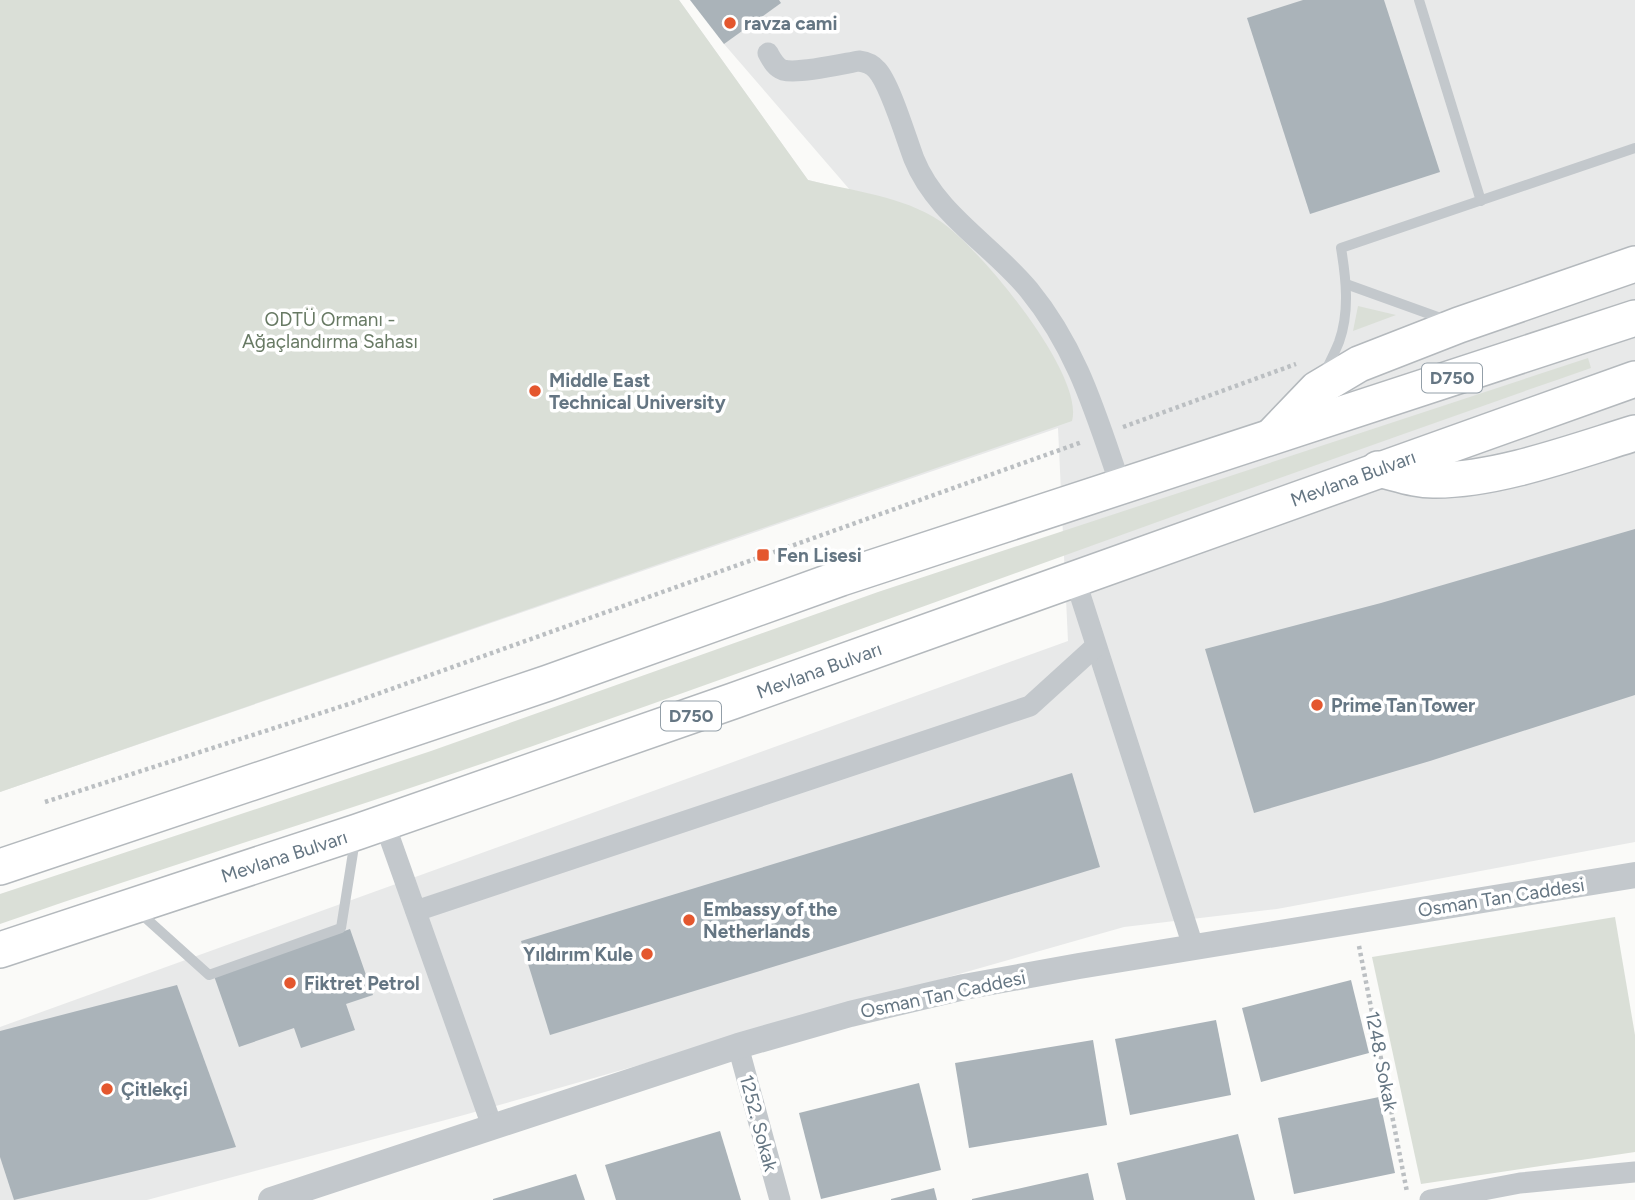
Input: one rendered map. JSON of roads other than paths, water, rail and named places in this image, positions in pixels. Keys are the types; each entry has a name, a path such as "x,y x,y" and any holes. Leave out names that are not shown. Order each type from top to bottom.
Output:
{"highway":[{"path":"1270,439 1317,389 1360,364 1459,325 1635,264"},
{"name":"D750","path":"10,861 535,687 841,578 1635,318"},
{"name":"Mevlana Bulvarı","path":"0,950 370,827 1635,379"},
{"path":"1378,469 1433,481 1456,479 1517,468 1635,433"}],"street":[{"path":"768,53 774,64 781,69 793,71 859,61 868,62 876,68 887,89 921,177 930,192 1002,260 1048,314 1076,361 1088,388 1121,487"},
{"path":"1075,579 1193,946"},
{"path":"416,911 1030,705 1096,646"},
{"path":"370,827 416,911 492,1126"},
{"name":"Osman Tan Caddesi","path":"271,1200 738,1045 850,1014 964,987 1193,946 1635,875"},
{"name":"1252. Sokak","path":"738,1045 780,1200"},
{"path":"1440,1199 1521,1183 1635,1172"}],"lane":[{"path":"1419,0 1481,201"},
{"path":"1317,389 1335,350 1344,320 1346,284 1341,248 1635,148"},
{"path":"1346,284 1459,325"},
{"path":"131,906 209,975 341,928 370,827"}],"place":[{"name":"ravza cami","path":"730,23"},
{"name":"Middle East Technical University","path":"535,391"},
{"name":"Fen Lisesi","path":"763,555"},
{"name":"Prime Tan Tower","path":"1317,705"},
{"name":"Embassy of the Netherlands","path":"689,920"},
{"name":"Yıldırım Kule","path":"647,954"},
{"name":"Fiktret Petrol","path":"290,983"},
{"name":"Çitlekçi","path":"107,1089"}],"park label":[{"name":"ODTÜ Ormanı - Ağaçlandırma Sahası","path":"330,330"}]}
